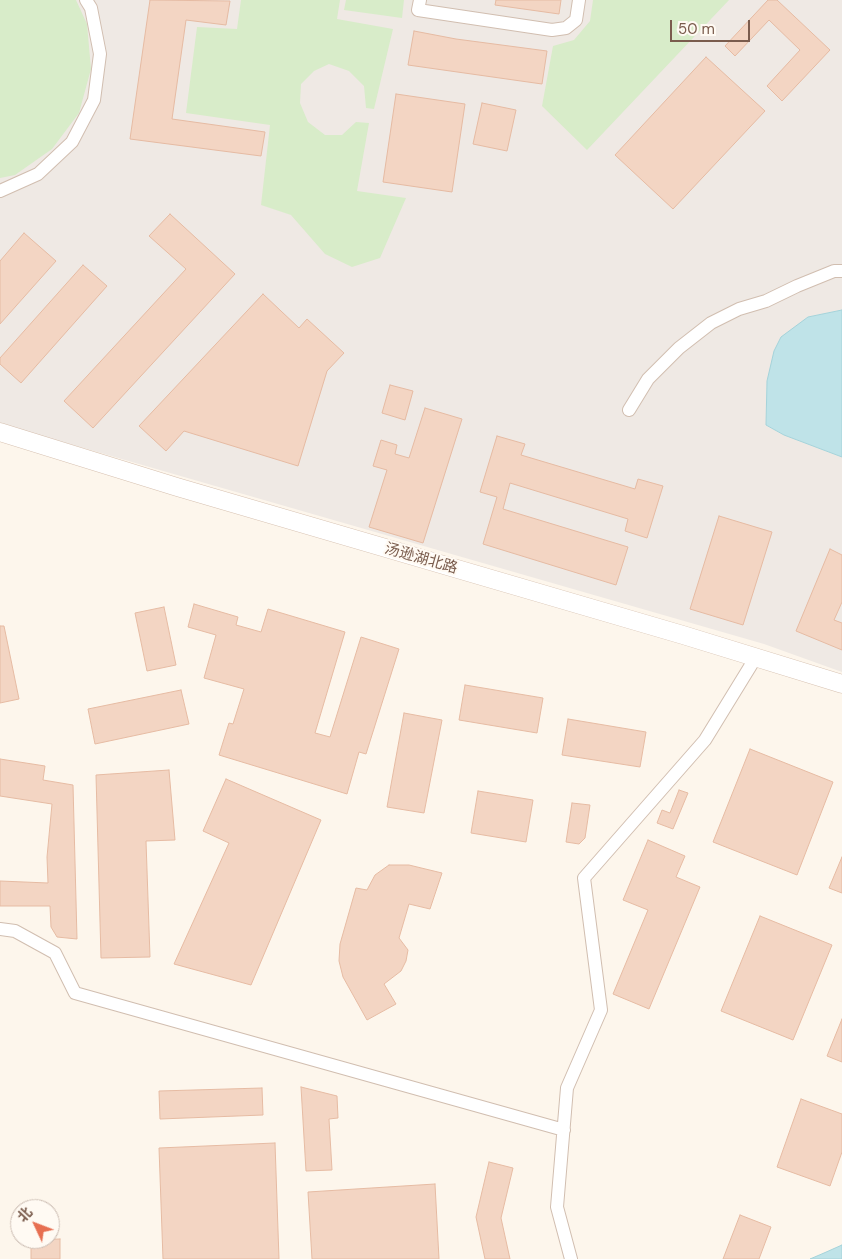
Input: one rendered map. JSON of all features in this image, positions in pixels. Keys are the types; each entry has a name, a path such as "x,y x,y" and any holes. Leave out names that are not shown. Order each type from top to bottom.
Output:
{"main road":[{"name":"汤逊湖北路","path":"0,432 177,487 842,684"}],"street":[{"path":"0,191 38,174 72,142 94,100 100,54 91,8 86,0"},
{"path":"420,0 418,10 552,30 566,28 576,20 579,0"},
{"path":"630,410 648,378 679,348 711,323 739,309 766,301 797,286 834,271 842,270"},
{"path":"571,1259 557,1207 567,1088 601,1010 584,878 705,740 756,658"},
{"path":"0,929 15,931 55,954 75,993 564,1130"}],"shaded area":[{"path":"0,0 842,0 842,310 808,317 767,381 766,425 784,435 842,457 842,672 764,644 0,424"}],"green space":[{"path":"0,0 76,0 87,24 91,69 79,113 52,149 15,175 0,178"},
{"path":"241,0 340,0 337,19 393,29 374,109 366,108 364,86 349,71 329,64 314,71 301,84 300,103 308,122 325,135 342,135 356,122 369,123 357,191 406,198 380,258 352,267 325,254 291,215 261,205 270,125 186,113 197,27 237,29"},
{"path":"346,0 404,0 402,18 344,10"},
{"path":"593,0 729,0 587,150 542,106 553,46 574,40 590,21"}],"water":[{"path":"842,310 842,457 784,435 766,425 767,381 774,351 781,337 808,317"},
{"path":"842,1245 842,1259 810,1259 824,1253"}],"building":[{"path":"150,0 230,1 226,25 186,20 172,119 265,132 261,156 130,139"},
{"path":"496,0 561,0 559,14 495,5"},
{"path":"768,0 777,0 830,50 782,101 767,86 800,50 769,20 735,56 725,46"},
{"path":"414,31 456,39 547,51 542,84 408,65"},
{"path":"706,57 765,111 673,209 615,155"},
{"path":"396,94 465,104 452,192 383,182"},
{"path":"482,103 516,110 507,151 473,144"},
{"path":"170,214 235,274 93,428 64,401 186,269 149,236"},
{"path":"24,233 56,261 0,324 0,261"},
{"path":"83,265 107,286 21,383 0,364 0,358"},
{"path":"263,294 299,328 307,319 344,353 327,371 298,466 184,431 166,451 139,426"},
{"path":"390,385 413,391 405,420 382,413"},
{"path":"425,408 462,419 423,543 369,527 387,470 373,466 381,440 397,445 395,454 409,458"},
{"path":"497,436 525,444 521,455 635,489 638,479 663,486 647,538 625,531 628,519 510,483 503,509 628,547 616,585 483,544 497,497 480,492"},
{"path":"719,516 772,532 743,625 690,609"},
{"path":"830,549 842,555 842,602 834,620 842,623 842,650 796,631"},
{"path":"194,604 238,617 236,625 261,632 268,609 345,632 315,733 330,737 361,637 399,649 366,754 359,752 347,794 219,755 229,723 233,724 244,689 204,678 216,635 188,627"},
{"path":"164,607 176,665 147,671 135,613"},
{"path":"0,626 4,626 19,699 0,703"},
{"path":"465,685 543,698 537,733 459,720"},
{"path":"181,690 189,724 95,744 88,709"},
{"path":"404,713 442,720 424,813 387,807"},
{"path":"568,719 646,732 640,767 562,755"},
{"path":"750,749 833,782 797,875 713,842"},
{"path":"0,759 45,766 43,780 73,785 77,939 57,937 51,927 50,906 0,906 0,881 48,883 47,857 52,804 0,796"},
{"path":"169,770 175,840 146,841 150,957 101,958 96,775"},
{"path":"226,779 321,820 251,985 174,964 229,843 203,831"},
{"path":"679,790 688,793 673,829 657,823 662,810 670,813"},
{"path":"478,791 533,800 526,842 471,833"},
{"path":"572,803 590,805 585,838 579,844 566,842"},
{"path":"648,840 685,856 676,877 700,887 649,1009 613,994 648,910 623,900"},
{"path":"842,857 842,893 829,888"},
{"path":"389,865 409,865 442,873 430,909 409,904 399,938 408,950 406,961 401,971 384,984 396,1004 367,1020 343,977 339,961 340,944 356,888 367,890 375,875"},
{"path":"760,916 832,945 793,1040 721,1011"},
{"path":"842,1019 842,1062 827,1056"},
{"path":"301,1087 337,1096 338,1118 329,1119 332,1170 306,1171"},
{"path":"262,1088 263,1115 160,1119 159,1091"},
{"path":"801,1099 842,1114 842,1152 830,1186 777,1167"},
{"path":"275,1143 279,1259 163,1259 159,1148"},
{"path":"489,1162 513,1168 501,1218 510,1259 485,1259 476,1217"},
{"path":"435,1184 439,1259 312,1259 308,1192"},
{"path":"740,1215 771,1227 759,1259 723,1259"},
{"path":"31,1249 60,1249 60,1259 31,1259"}]}
